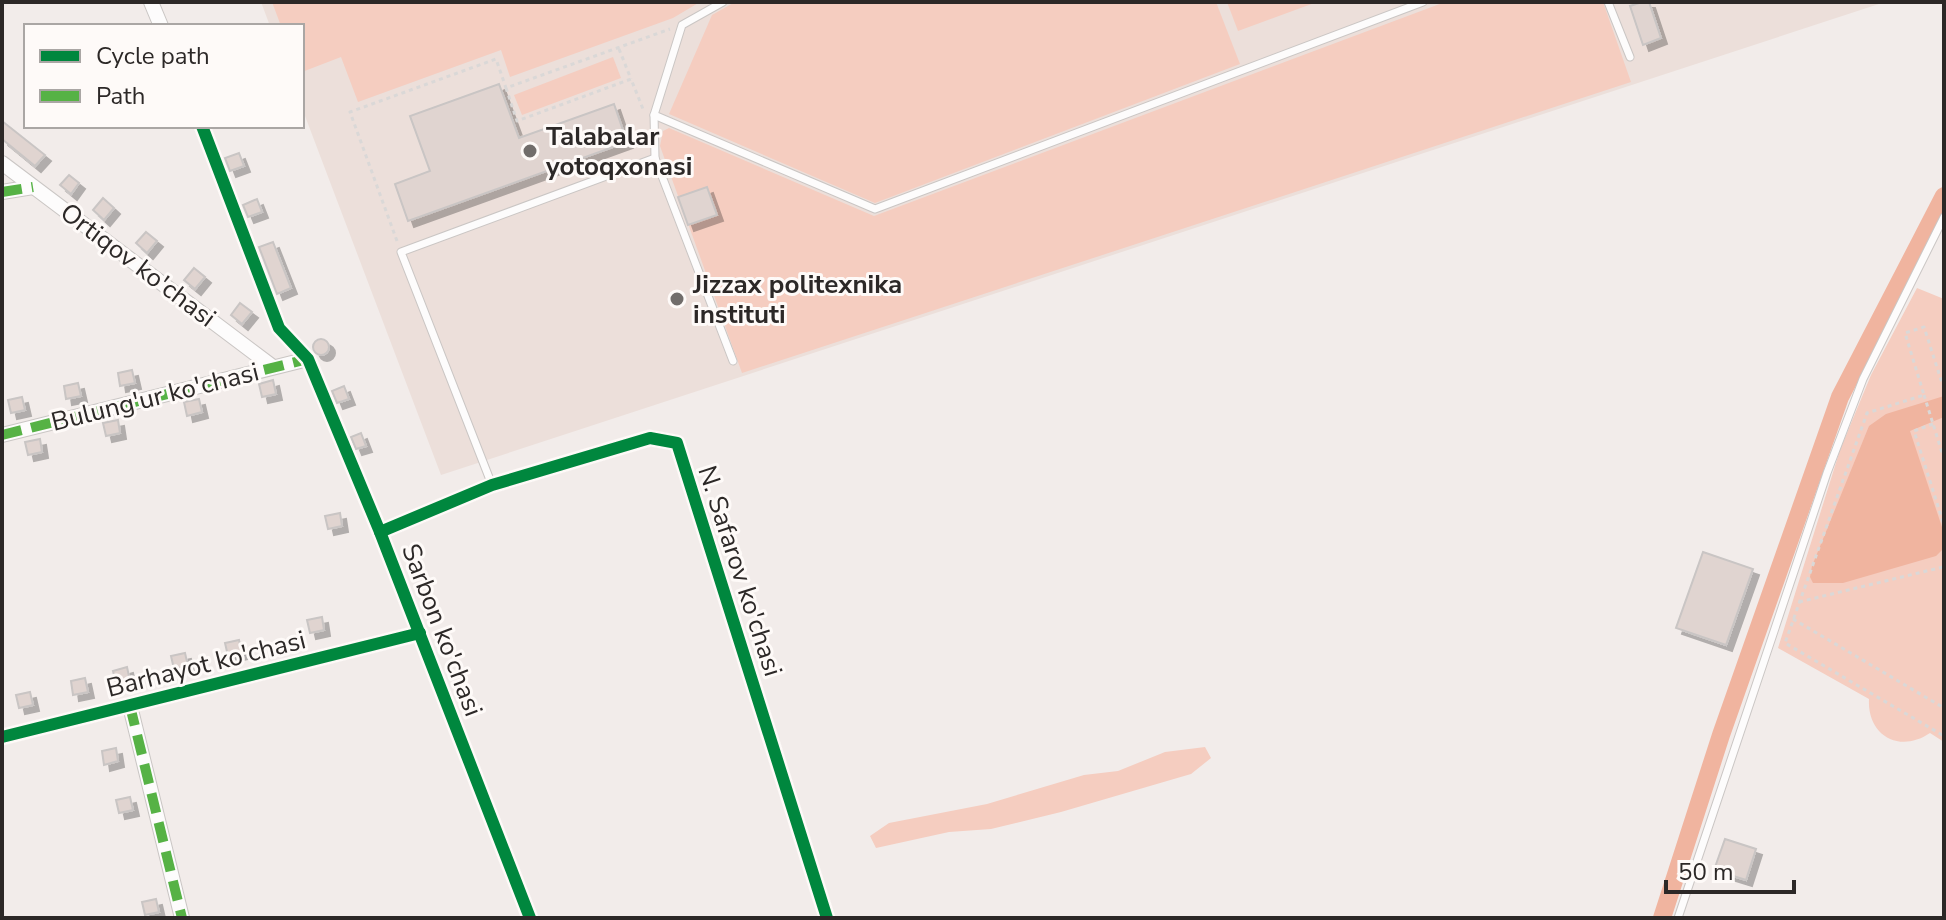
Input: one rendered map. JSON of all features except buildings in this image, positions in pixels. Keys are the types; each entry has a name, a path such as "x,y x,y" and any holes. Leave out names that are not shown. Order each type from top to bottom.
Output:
{"street":[{"path":"151,2 160,24"},
{"path":"203,128 279,328 308,359"},
{"name":"Ortiqov ko'chasi","path":"2,163 273,367"},
{"path":"2,192 33,187"},
{"name":"Bulung'ur ko'chasi","path":"2,435 308,359"},
{"name":"Sarbon ko'chasi","path":"308,359 380,532 530,918"},
{"name":"N. Safarov ko'chasi","path":"380,532 492,485 650,438 677,443 827,918"},
{"name":"Barhayot ko'chasi","path":"2,737 420,633"},
{"path":"130,706 182,918"}],"lane":[{"path":"723,2 682,25 654,115 655,158 733,361"},
{"path":"654,115 875,209 1423,2"},
{"path":"1608,2 1630,57"},
{"path":"492,485 401,252 655,158"},
{"path":"1678,918 1827,473 1863,379 1944,217"}],"path":[{"path":"506,88 682,25"},
{"path":"619,47 645,114 654,115"},
{"path":"401,252 350,112 496,59 517,121 631,79"},
{"path":"1944,389 1924,327 1905,333 1944,459"},
{"path":"1924,395 1867,413 1785,643 1944,736"},
{"path":"1933,424 1914,431 1944,525"},
{"path":"1798,602 1943,566 1944,554"},
{"path":"1793,619 1944,708"}],"shaded area":[{"name":"Jizzax politexnika instituti","path":"261,2 1885,2 441,475 304,113 304,24 269,24"},
{"path":"272,2 700,2 673,18 510,77 501,50 358,102 341,57 304,71 304,24 280,24"},
{"path":"735,2 1216,2 1240,64 875,203 669,114 712,15"},
{"path":"1227,2 1317,2 1238,31"},
{"path":"1445,2 1603,2 1631,82 742,373 660,146 663,131 669,128 874,216"},
{"path":"613,57 621,78 522,115 514,95"},
{"path":"1917,288 1944,299 1944,742 1930,733 1907,742 1887,737 1873,722 1869,699 1778,648 1840,450 1871,375"},
{"path":"1944,396 1944,417 1910,431 1943,530 1942,550 1936,556 1843,583 1813,583 1810,577 1812,566 1869,426 1886,414"},
{"path":"1205,747 1211,758 1191,774 1061,812 991,829 949,832 876,848 870,836 889,823 987,804 1084,775 1118,771 1165,752"}],"waterway":[{"path":"1662,918 1721,735 1840,397 1944,196"}],"marked path":[{"path":"2,192 33,187"},
{"path":"2,435 308,359"},
{"path":"130,706 182,918"}],"cycle path":[{"path":"203,128 279,328 308,359 380,532 530,918"},
{"path":"380,532 492,485 650,438 677,443 827,918"},
{"path":"2,737 420,633"}],"place":[{"name":"Talabalar yotoqxonasi","path":"530,151"},
{"name":"Jizzax politexnika instituti","path":"677,299"}]}
